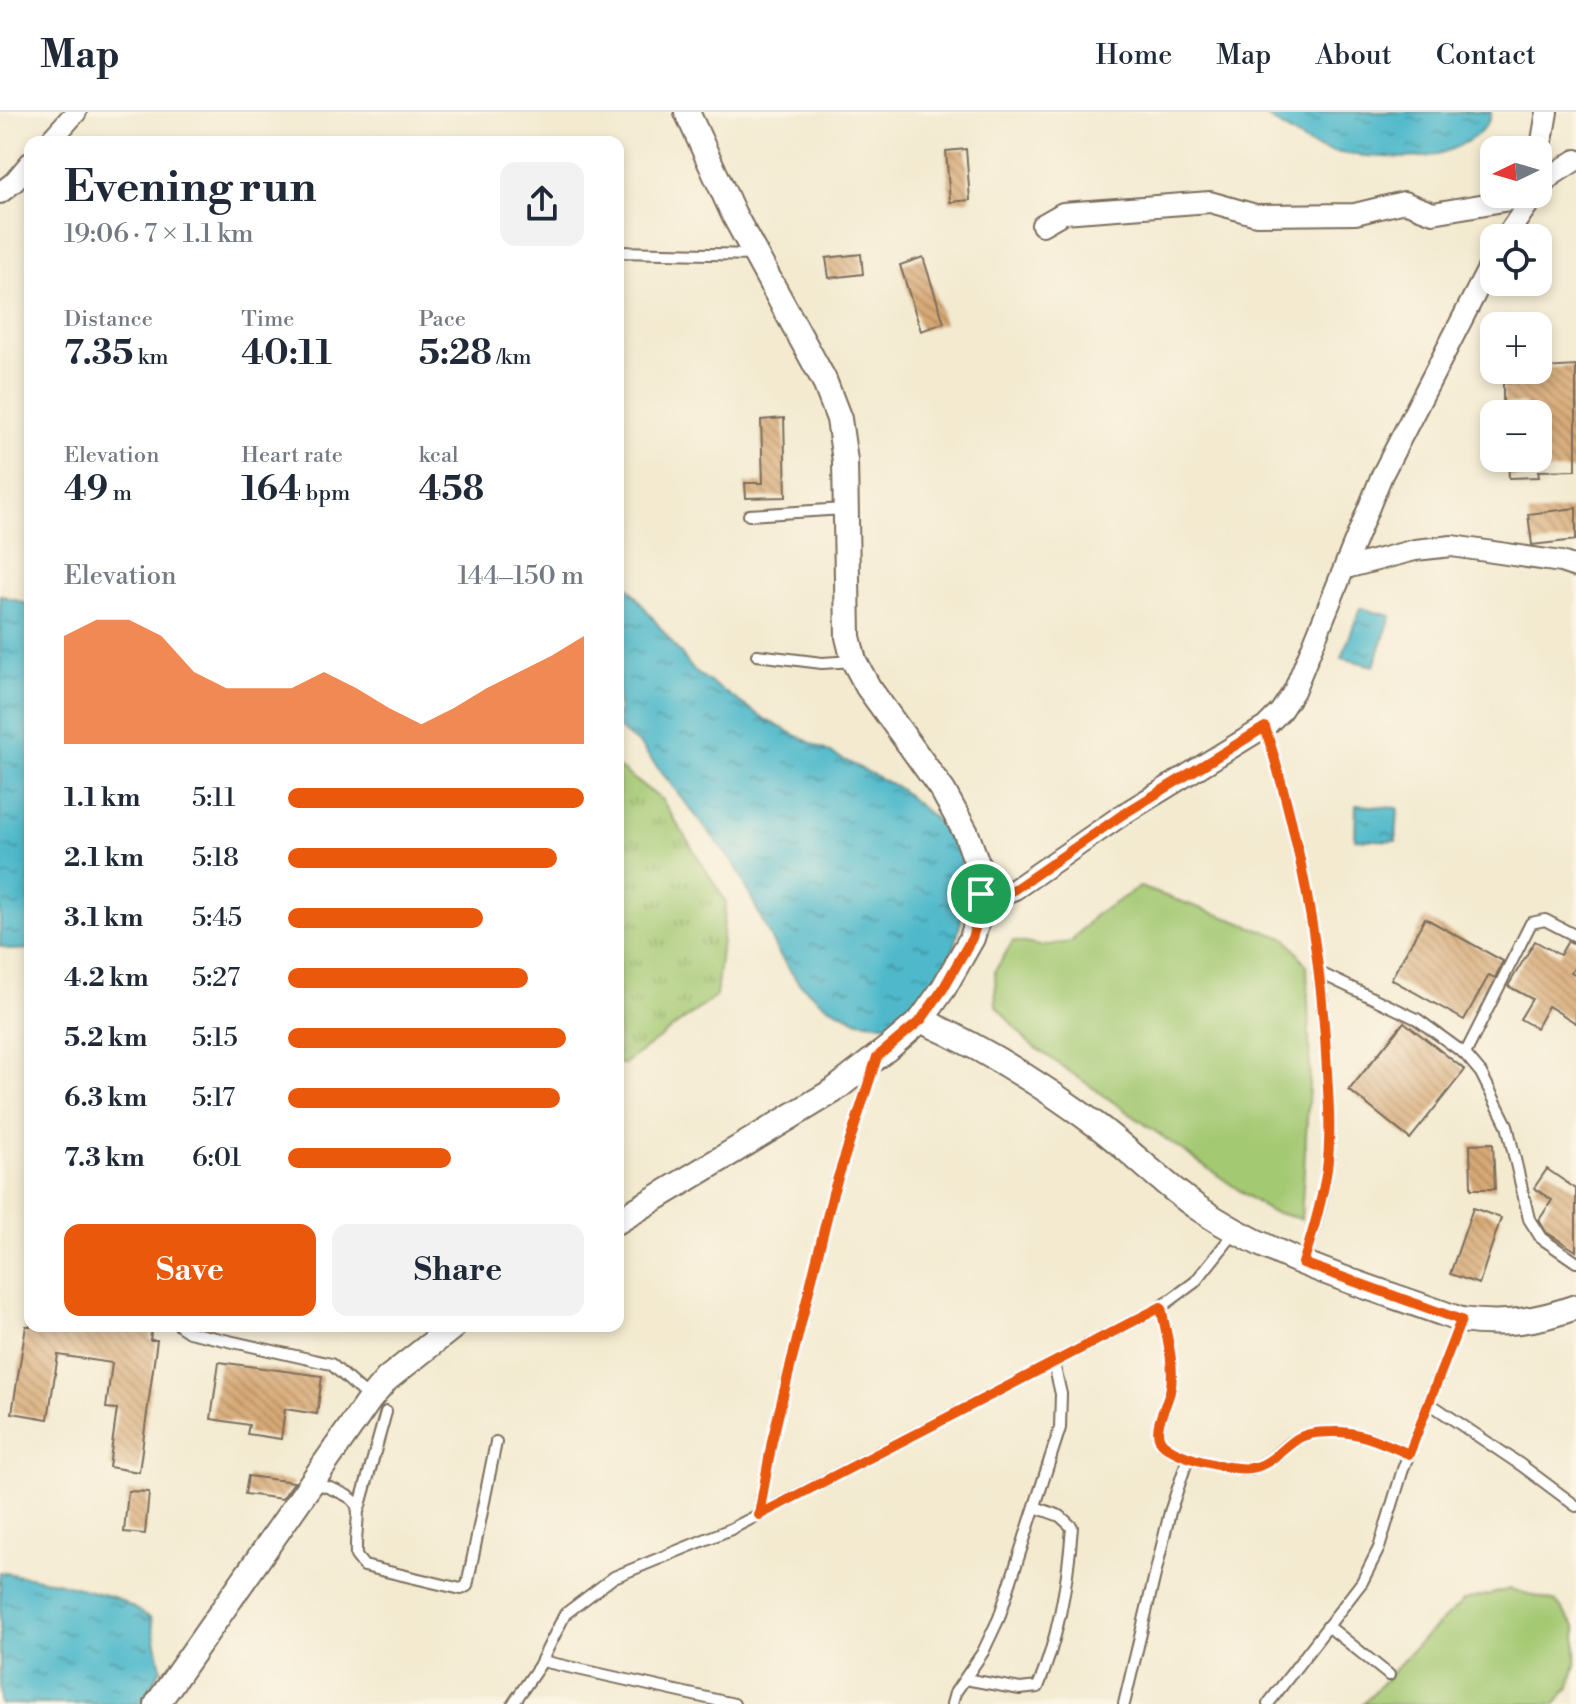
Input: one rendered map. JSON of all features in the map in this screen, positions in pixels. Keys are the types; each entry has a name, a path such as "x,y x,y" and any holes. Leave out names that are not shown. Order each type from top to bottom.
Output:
{"street":[{"path":"54,136 76,112"},
{"path":"624,1217 833,1091 921,1020 972,938 983,903 978,866 966,833 943,791 868,687 854,661 848,637 843,440 832,399 787,309 755,255 687,112"},
{"path":"1543,136 1547,112"},
{"path":"1552,176 1576,160"},
{"path":"0,193 24,170"},
{"path":"1042,225 1063,213 1210,202 1256,215 1355,214 1404,202 1433,213 1480,205"},
{"path":"981,894 1000,895 1015,889 1122,815 1265,727 1280,712 1294,691 1382,475 1480,284"},
{"path":"1346,568 1415,550 1452,546 1576,567"},
{"path":"921,1020 1014,1070 1098,1127 1198,1208 1235,1231 1303,1263 1461,1320 1491,1325 1518,1323 1576,1307"},
{"path":"157,1704 313,1482 378,1406 387,1379 446,1332"}],"lane":[{"path":"624,252 755,255"},
{"path":"749,515 844,509"},
{"path":"757,655 822,663 854,661"},
{"path":"1265,727 1284,786 1304,881 1325,1013 1327,1166 1319,1214 1303,1263"},
{"path":"1465,1054 1531,923 1545,920 1576,936"},
{"path":"1318,972 1417,1019 1465,1054 1481,1073 1507,1125 1529,1219 1541,1238 1576,1262"},
{"path":"759,1515 772,1441 833,1193 877,1057"},
{"path":"513,1704 542,1661 565,1614 614,1577 731,1529 1161,1307 1195,1282 1235,1231"},
{"path":"1161,1307 1171,1372 1170,1390 1159,1427 1159,1436 1166,1446 1188,1458 1250,1469 1264,1464 1301,1436 1335,1432 1368,1437 1409,1454"},
{"path":"1268,1704 1362,1582 1379,1548 1409,1454 1461,1320"},
{"path":"189,1332 331,1364 378,1406 359,1509 356,1556 364,1566 454,1589 465,1588 496,1442"},
{"path":"952,1704 955,1693 983,1652 999,1618 1060,1428 1061,1394 1054,1364"},
{"path":"1429,1403 1576,1506"},
{"path":"1124,1704 1167,1527 1188,1458"},
{"path":"313,1482 347,1494 359,1509"},
{"path":"965,1679 1020,1689 1038,1687 1046,1668 1064,1599 1072,1527 1060,1516 1035,1507"},
{"path":"1328,1626 1389,1675"},
{"path":"542,1661 734,1704"}],"green space":[{"path":"624,772 662,800 726,902 716,996 624,1064"},
{"path":"1140,887 1287,939 1307,966 1310,1069 1301,1219 1269,1211 1029,1043 996,1006 995,971 1013,941 1041,946 1071,942 1094,916"},
{"path":"1510,1589 1556,1602 1576,1627 1576,1664 1570,1686 1556,1704 1363,1704 1463,1601"}],"water":[{"path":"1263,112 1491,112 1489,121 1467,142 1438,154 1406,158 1322,149 1295,135"},
{"path":"624,581 694,671 766,720 897,787 935,819 960,855 965,904 952,958 917,1006 892,1025 859,1021 824,1004 798,982 777,951 737,868 640,745 624,733"},
{"path":"0,595 24,603 24,949 11,950 0,946"},
{"path":"1360,608 1391,616 1374,666 1342,658"},
{"path":"1356,805 1398,808 1396,841 1355,839"},
{"path":"0,1572 56,1582 116,1598 151,1618 161,1669 141,1704 0,1704"}],"building":[{"path":"966,149 970,200 950,202 946,151"},
{"path":"861,254 863,274 829,278 826,258"},
{"path":"923,257 944,323 921,331 900,265"},
{"path":"1576,366 1576,470 1552,471 1552,400 1503,400 1503,384 1552,384 1552,367"},
{"path":"784,418 786,497 746,498 745,483 763,483 761,420"},
{"path":"1509,472 1538,472 1539,477 1509,478"},
{"path":"1576,508 1576,540 1532,545 1528,514"},
{"path":"1425,918 1503,961 1495,978 1489,975 1464,1020 1391,979"},
{"path":"1535,941 1560,955 1568,941 1576,944 1576,965 1571,973 1576,976 1576,1023 1548,1006 1536,1028 1520,1019 1532,999 1508,986"},
{"path":"1404,1022 1465,1070 1410,1139 1349,1090"},
{"path":"1493,1143 1495,1189 1471,1189 1470,1144"},
{"path":"1547,1169 1576,1189 1576,1251 1546,1232 1539,1220 1552,1200 1534,1188"},
{"path":"1473,1208 1501,1218 1479,1284 1450,1274"},
{"path":"25,1332 151,1332 150,1340 157,1340 139,1472 109,1467 117,1409 106,1408 112,1363 58,1355 48,1419 12,1413"},
{"path":"219,1362 322,1376 317,1414 285,1409 281,1439 247,1434 249,1425 211,1419"},
{"path":"248,1476 294,1482 282,1499 245,1494"},
{"path":"128,1491 149,1492 145,1534 124,1532"}],"route":[{"path":"1265,727 1284,786 1304,881 1325,1013 1327,1166 1319,1214 1303,1263 1461,1320 1409,1454 1368,1437 1335,1432 1301,1436 1264,1464 1250,1469 1188,1458 1166,1446 1160,1440 1158,1431 1170,1390 1171,1372 1161,1307 759,1515 772,1441 833,1193 877,1057 921,1020 943,989 972,938 983,903 981,894 1000,895 1015,889 1122,815 1265,727"}]}
